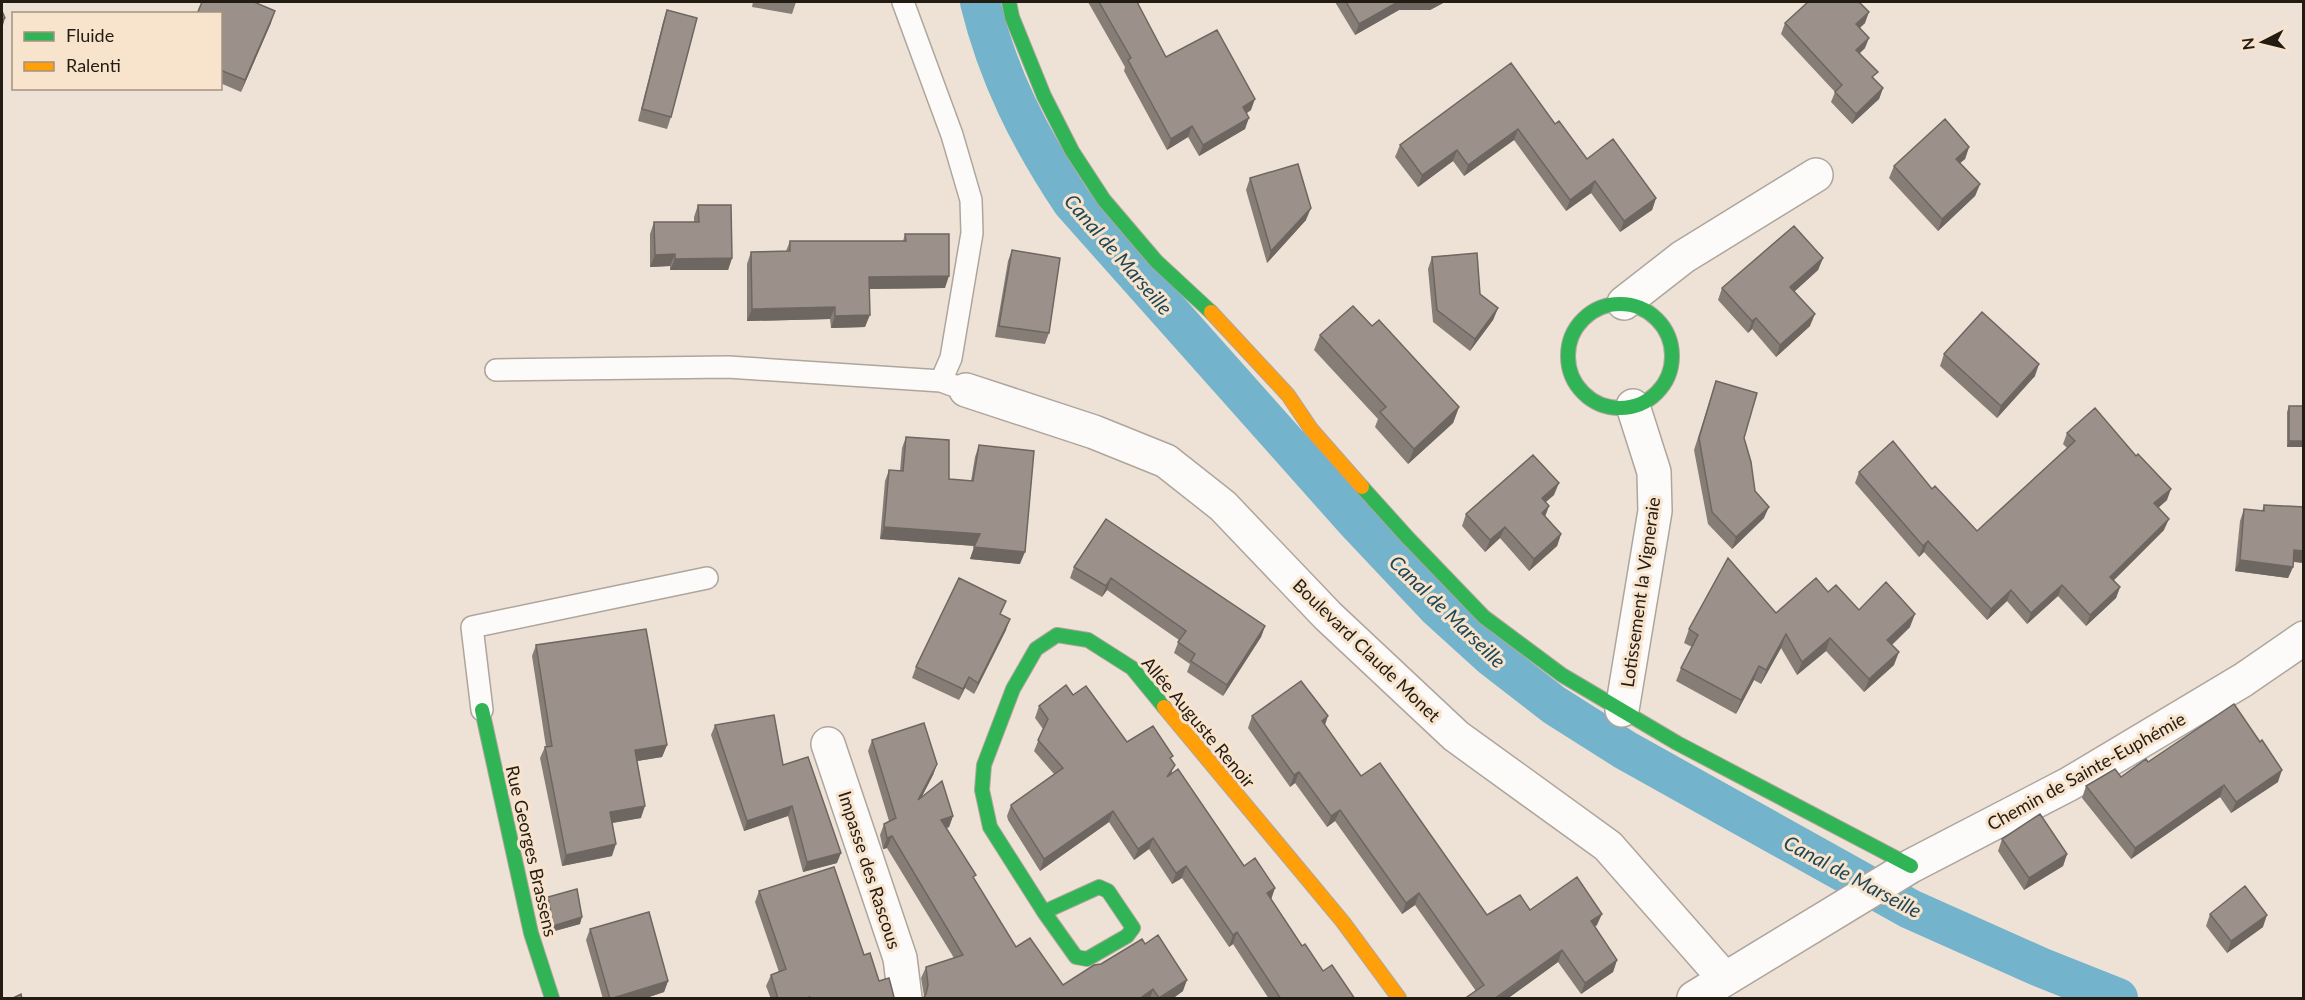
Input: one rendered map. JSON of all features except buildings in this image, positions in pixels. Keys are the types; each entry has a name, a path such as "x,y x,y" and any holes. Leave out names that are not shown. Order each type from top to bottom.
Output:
{"street":[{"path":"1009,2 1012,17 1044,96 1072,151 1104,200 1156,261 1203,304 1288,395 1311,429 1408,538 1484,617 1562,675 1902,872"},
{"path":"1624,303 1683,257 1816,175"},
{"path":"1624,303 1640,307 1654,316 1664,328 1671,343 1672,359 1669,375 1660,389 1648,400 1633,406 1615,408 1598,403 1584,392 1573,377 1568,360 1570,342 1577,326 1590,313 1606,305 1624,303"},
{"name":"Boulevard Claude Monet","path":"954,386 1094,432 1166,460 1223,506 1328,616 1456,736 1608,846 1725,979"},
{"name":"Lotissement la Vigneraie","path":"1622,710 1655,512 1654,472 1633,406"},
{"name":"Allée Auguste Renoir","path":"1044,912 1099,886 1108,891 1133,928 1127,936 1087,959 1076,957 1044,912 990,827 982,790 984,765 1013,689 1036,650 1057,635 1088,640 1132,668 1343,922 1399,999"},
{"name":"Chemin de Sainte-Euphémie","path":"1694,999 1902,872 2069,784 2243,680 2304,638"},
{"name":"Rue Georges Brassens","path":"482,710 531,933 552,999"},
{"name":"Impasse des Rascous","path":"828,744 900,958 904,999"}],"lane":[{"path":"496,370 728,367 954,386 951,358 972,234 971,200 952,135 903,2"},
{"path":"482,710 472,627 707,578"}],"waterway":[{"name":"Canal de Marseille","path":"980,2 996,56 1017,106 1042,155 1072,202 1355,520 1438,608 1492,657 1554,705 1625,750 1910,909 2040,967 2118,998"}],"traffic: fast":[{"path":"1009,2 1012,17 1044,96 1072,151 1104,200 1156,261 1211,312"},
{"path":"1620,304 1640,308 1657,319 1668,336 1672,356 1668,376 1657,393 1640,404 1620,408 1600,404 1583,393 1572,376 1568,356 1572,336 1583,319 1600,308 1620,304"},
{"path":"1362,487 1484,617 1562,675 1677,743 1911,866"},
{"path":"1044,912 1099,887 1108,891 1133,928 1127,936 1087,959 1076,957 1044,912 990,827 982,790 984,765 1013,689 1036,649 1057,635 1088,640 1132,668 1164,707"},
{"path":"482,710 531,933 552,998"}],"traffic: slow":[{"path":"1211,312 1288,395 1311,429 1362,487"},
{"path":"1164,707 1343,922 1399,998"}]}
